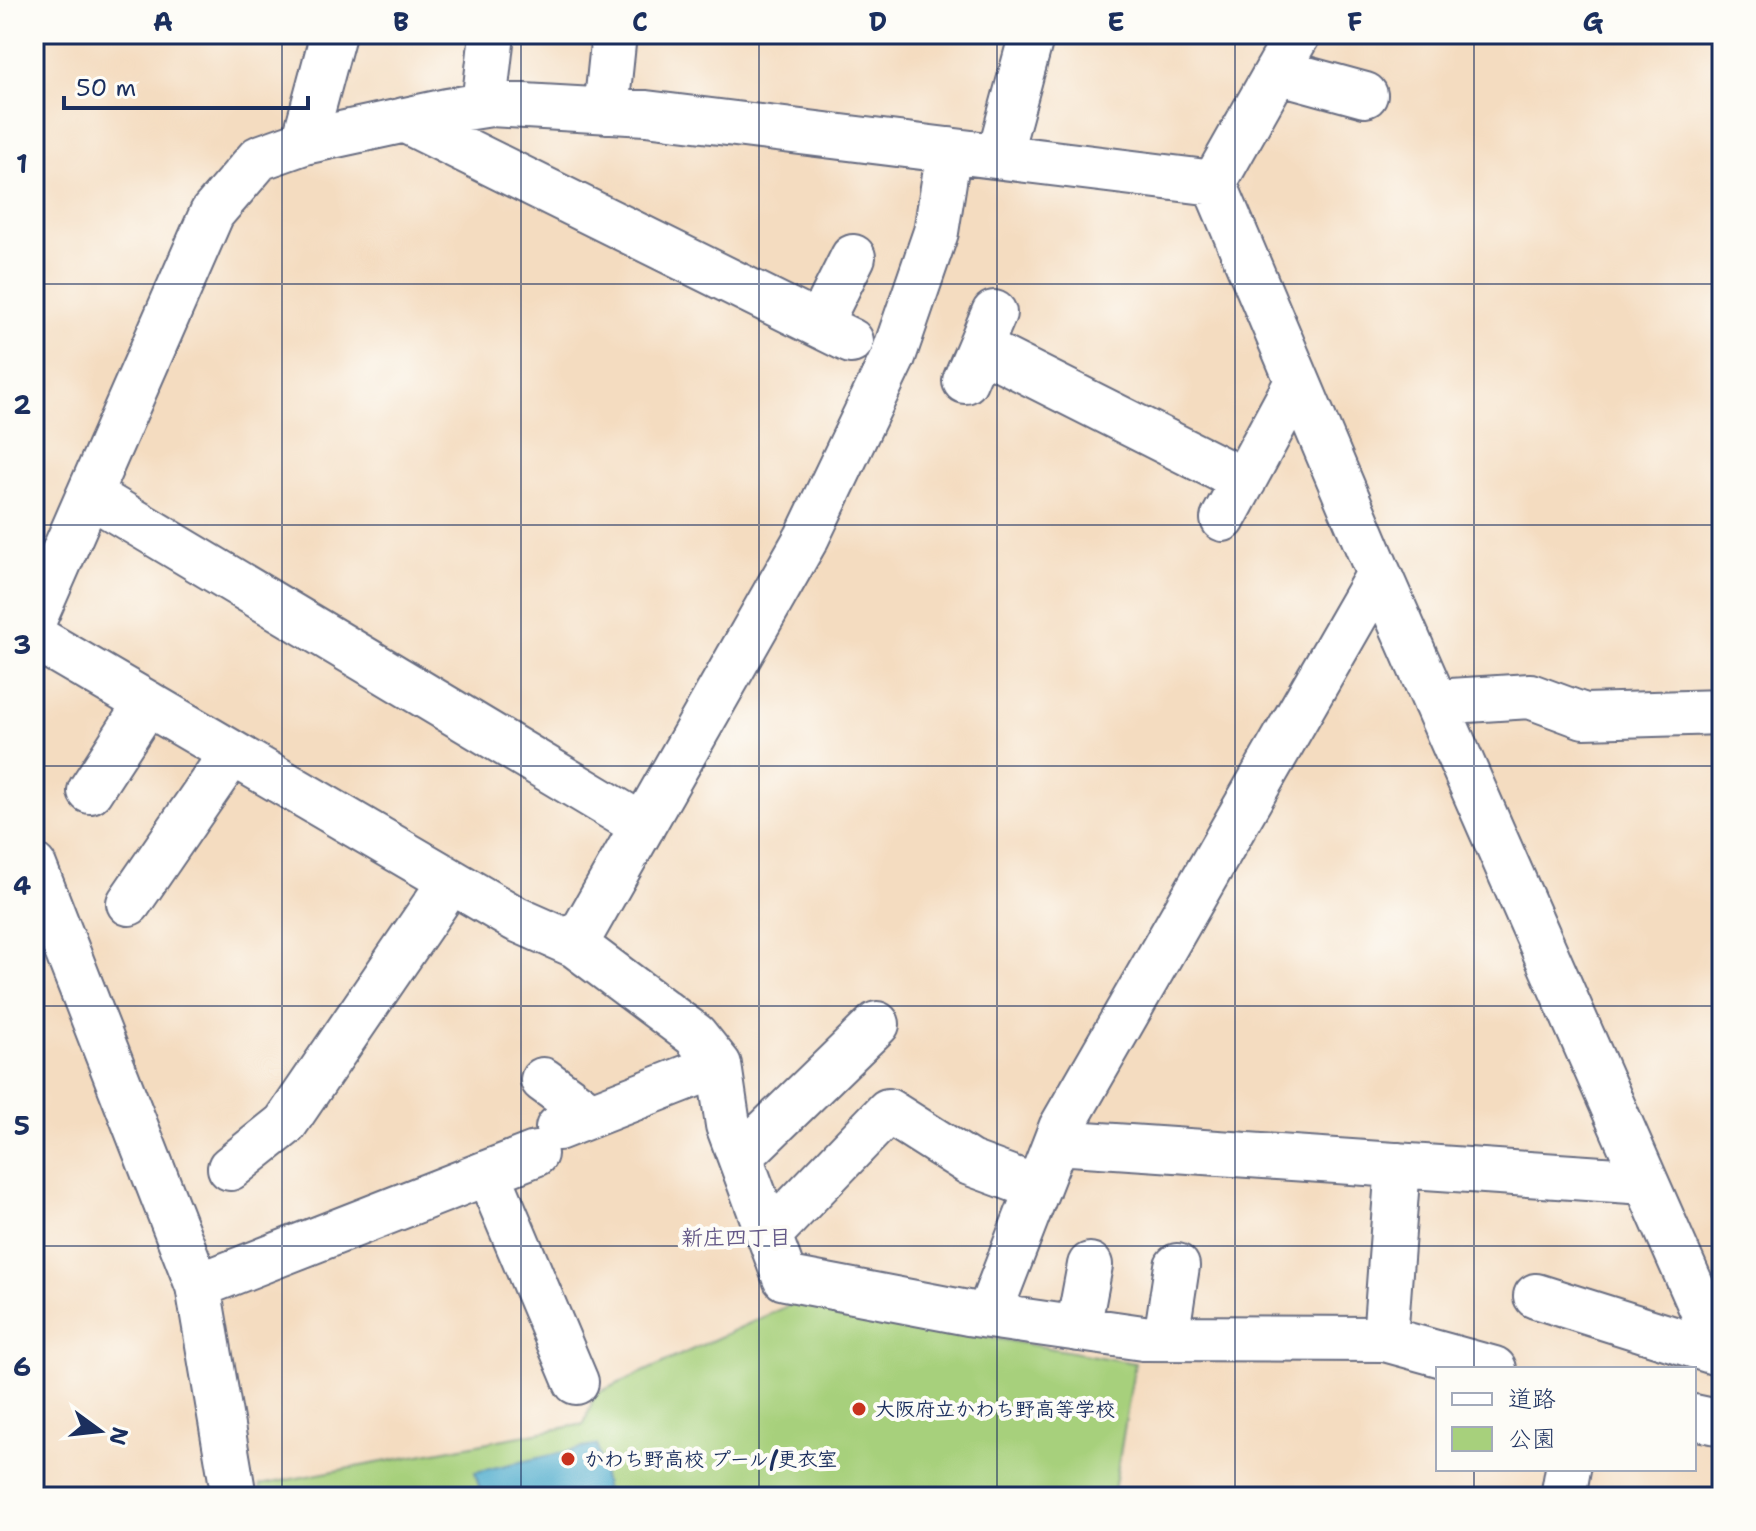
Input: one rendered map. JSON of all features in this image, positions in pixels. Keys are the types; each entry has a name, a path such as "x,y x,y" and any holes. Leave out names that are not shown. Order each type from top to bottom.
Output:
{"street":[{"path":"304,142 333,34"},
{"path":"484,105 492,34"},
{"path":"606,111 614,34"},
{"path":"999,156 1032,34"},
{"path":"1214,183 1287,52 1365,95"},
{"path":"34,620 212,213 259,158 304,142 484,105 646,113 1214,183"},
{"path":"404,120 835,333 853,257"},
{"path":"575,945 807,537 893,357 936,232 949,150"},
{"path":"1214,183 1379,574 1722,1354"},
{"path":"980,347 1244,481"},
{"path":"1223,519 1297,382"},
{"path":"90,495 643,826"},
{"path":"988,1316 1061,1128 1379,574"},
{"path":"34,637 516,919 575,945 695,1035 719,1065 728,1125 785,1278 988,1316 1143,1338 1385,1339 1487,1367"},
{"path":"1435,702 1530,696 1584,716 1722,712"},
{"path":"90,791 147,703"},
{"path":"129,903 232,753"},
{"path":"34,866 198,1286 234,1497"},
{"path":"230,1168 285,1124 451,881"},
{"path":"740,1157 877,1024"},
{"path":"198,1286 488,1173 561,1132 719,1065"},
{"path":"543,1080 561,1132"},
{"path":"769,1235 888,1111 970,1163 1038,1188"},
{"path":"1056,1142 1646,1182"},
{"path":"1385,1339 1398,1165"},
{"path":"488,1173 576,1382"},
{"path":"1078,1329 1090,1265"},
{"path":"1166,1338 1177,1266"},
{"path":"1536,1296 1722,1354"},
{"path":"1696,1417 1722,1423"},
{"path":"1563,1497 1568,1471"}],"green space":[{"name":"大阪府立かわち野高等学校","path":"794,1303 1135,1363 1113,1497 262,1497 260,1485 584,1424 595,1394"}],"water":[{"name":"かわち野高校 プール/更衣室","path":"597,1445 607,1497 482,1497 475,1472"}],"place":[{"name":"大阪府立かわち野高等学校","path":"859,1409"},
{"name":"かわち野高校 プール/更衣室","path":"568,1459"}],"district":[{"name":"新庄四丁目","path":"736,1237"}]}
